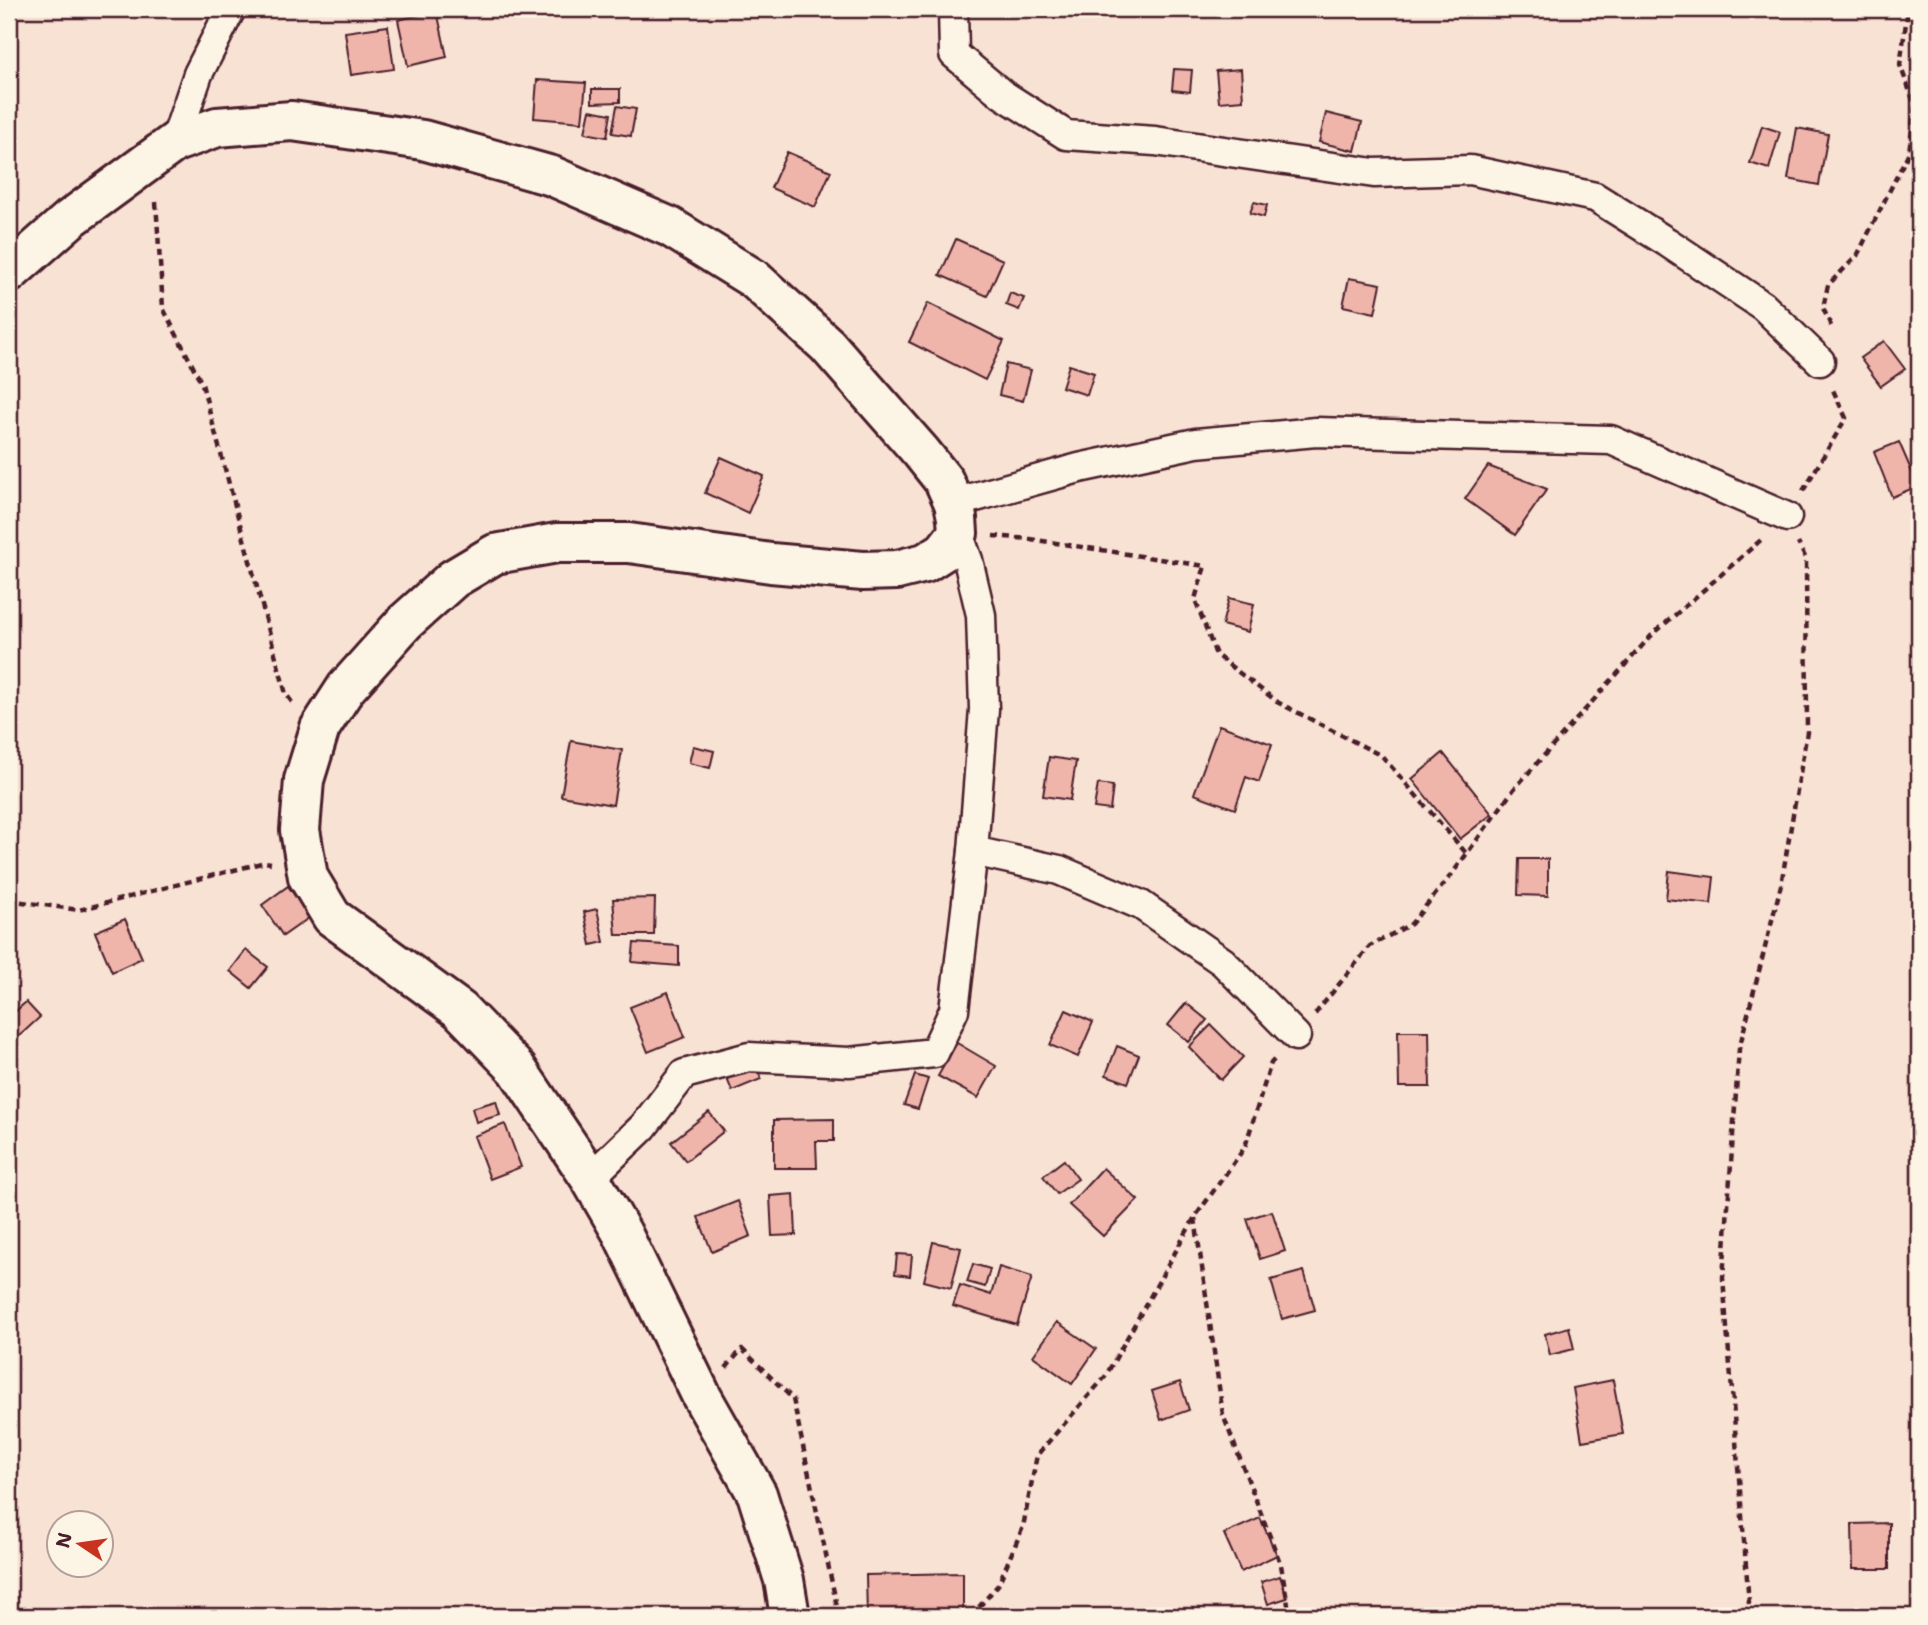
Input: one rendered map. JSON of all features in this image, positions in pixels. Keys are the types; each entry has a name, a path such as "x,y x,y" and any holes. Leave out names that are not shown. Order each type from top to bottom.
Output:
{"main road":[{"path":"9,273 70,219 175,142 217,127 292,121 423,140 552,176 670,227 754,279 827,345 944,481 956,518 944,551 925,563 897,570 863,571 771,563 629,543 558,543 495,554 453,579 405,622 346,688 320,728 304,780 300,830 308,877 332,917 460,1010 517,1069 590,1178 622,1233 702,1397 757,1494 785,1580 790,1616"}],"street":[{"path":"175,142 198,74 231,9"},
{"path":"953,9 954,54 1002,94 1066,135 1155,141 1374,173 1471,170 1595,197 1763,306 1820,361"},
{"path":"590,1178 643,1126 684,1074 749,1057 849,1062 934,1053 954,1010 973,851 984,709 981,615 956,518 1079,468 1196,443 1316,432 1611,440 1787,517"},
{"path":"973,851 1059,870 1141,905 1223,962 1296,1036"}],"path":[{"path":"971,1616 998,1585 1023,1527 1037,1455 1105,1377 1195,1217 1245,1147 1271,1063 1370,946 1411,924 1514,789 1651,636 1787,517 1846,418 1820,361 1834,332 1823,308 1828,285 1857,256 1909,152 1915,105 1900,65 1908,9"},
{"path":"155,191 163,307 202,384 286,694 317,737"},
{"path":"1750,1616 1723,1278 1739,1049 1781,885 1807,732 1806,559 1787,517"},
{"path":"956,518 1030,539 1205,566 1195,599 1216,655 1279,703 1382,756 1466,853"},
{"path":"9,900 79,910 265,862 288,864 308,877"},
{"path":"1195,1217 1223,1415 1281,1565 1290,1616"},
{"path":"702,1397 742,1349 793,1399 839,1616"}],"building":[{"path":"437,11 447,57 408,66 398,20"},
{"path":"388,26 394,69 351,75 345,32"},
{"path":"1174,69 1192,70 1190,92 1172,90"},
{"path":"1241,69 1243,100 1219,102 1216,71"},
{"path":"537,80 586,83 582,122 534,118"},
{"path":"592,89 620,89 620,102 592,103"},
{"path":"617,106 636,109 631,136 612,133"},
{"path":"590,110 611,114 607,137 585,133"},
{"path":"1326,113 1362,122 1355,151 1319,142"},
{"path":"1762,126 1780,132 1769,169 1750,163"},
{"path":"1797,128 1828,134 1819,185 1788,179"},
{"path":"787,152 831,171 815,207 771,188"},
{"path":"1254,202 1267,205 1264,217 1250,213"},
{"path":"956,239 1003,260 987,296 940,275"},
{"path":"1349,278 1381,284 1375,313 1343,306"},
{"path":"1010,293 1024,298 1019,310 1006,305"},
{"path":"928,303 1004,341 985,380 909,342"},
{"path":"1884,341 1905,369 1881,386 1860,358"},
{"path":"1006,364 1031,370 1023,401 999,395"},
{"path":"1069,365 1094,373 1087,395 1062,387"},
{"path":"1899,442 1918,486 1892,497 1874,452"},
{"path":"721,457 764,476 748,513 705,493"},
{"path":"1488,466 1547,489 1515,535 1465,499"},
{"path":"1229,598 1254,604 1248,632 1222,625"},
{"path":"1219,725 1272,744 1259,782 1246,777 1235,809 1194,794"},
{"path":"571,741 622,750 613,805 561,796"},
{"path":"693,746 714,751 710,768 689,763"},
{"path":"1443,753 1492,814 1460,839 1412,779"},
{"path":"1049,757 1076,761 1070,800 1043,796"},
{"path":"1098,784 1113,786 1110,810 1094,808"},
{"path":"1519,859 1548,859 1548,896 1518,895"},
{"path":"1669,871 1714,877 1711,904 1666,899"},
{"path":"288,886 310,917 283,936 262,905"},
{"path":"655,898 654,935 616,935 613,899"},
{"path":"597,909 604,942 591,945 584,912"},
{"path":"125,919 142,958 112,972 95,932"},
{"path":"634,943 679,946 679,966 632,962"},
{"path":"246,950 268,967 251,988 230,971"},
{"path":"668,992 685,1037 648,1052 630,1007"},
{"path":"26,1002 40,1017 16,1039 9,1031 9,1017"},
{"path":"1186,1003 1207,1020 1189,1042 1168,1025"},
{"path":"1066,1010 1093,1022 1078,1057 1050,1045"},
{"path":"1211,1025 1243,1057 1221,1080 1189,1047"},
{"path":"1398,1031 1429,1031 1430,1087 1399,1087"},
{"path":"957,1043 996,1066 978,1098 938,1076"},
{"path":"1117,1046 1139,1055 1128,1083 1106,1075"},
{"path":"756,1065 761,1079 732,1091 726,1076"},
{"path":"915,1075 928,1079 918,1109 904,1105"},
{"path":"496,1101 500,1115 476,1122 472,1108"},
{"path":"709,1112 724,1131 686,1161 671,1142"},
{"path":"834,1119 834,1141 816,1141 817,1168 774,1168 774,1120"},
{"path":"505,1124 521,1167 490,1179 474,1136"},
{"path":"1064,1160 1078,1179 1057,1194 1043,1176"},
{"path":"1103,1168 1138,1200 1103,1236 1069,1205"},
{"path":"794,1194 796,1235 772,1236 770,1196"},
{"path":"738,1201 751,1236 712,1252 698,1217"},
{"path":"1272,1211 1285,1251 1260,1259 1247,1219"},
{"path":"933,1242 961,1248 951,1288 924,1281"},
{"path":"897,1254 912,1255 910,1276 895,1274"},
{"path":"973,1264 990,1269 985,1287 967,1282"},
{"path":"999,1267 1032,1277 1017,1325 953,1306 960,1285 991,1295"},
{"path":"1304,1271 1315,1310 1282,1319 1271,1280"},
{"path":"1057,1322 1096,1349 1072,1384 1033,1356"},
{"path":"1569,1327 1574,1349 1550,1355 1545,1334"},
{"path":"1613,1380 1623,1434 1582,1441 1573,1388"},
{"path":"1180,1382 1189,1410 1161,1420 1152,1391"},
{"path":"1260,1518 1277,1555 1241,1572 1224,1534"},
{"path":"1889,1523 1889,1569 1853,1569 1852,1524"},
{"path":"963,1573 963,1616 867,1616 866,1575"},
{"path":"1280,1576 1287,1598 1268,1604 1261,1582"}]}
